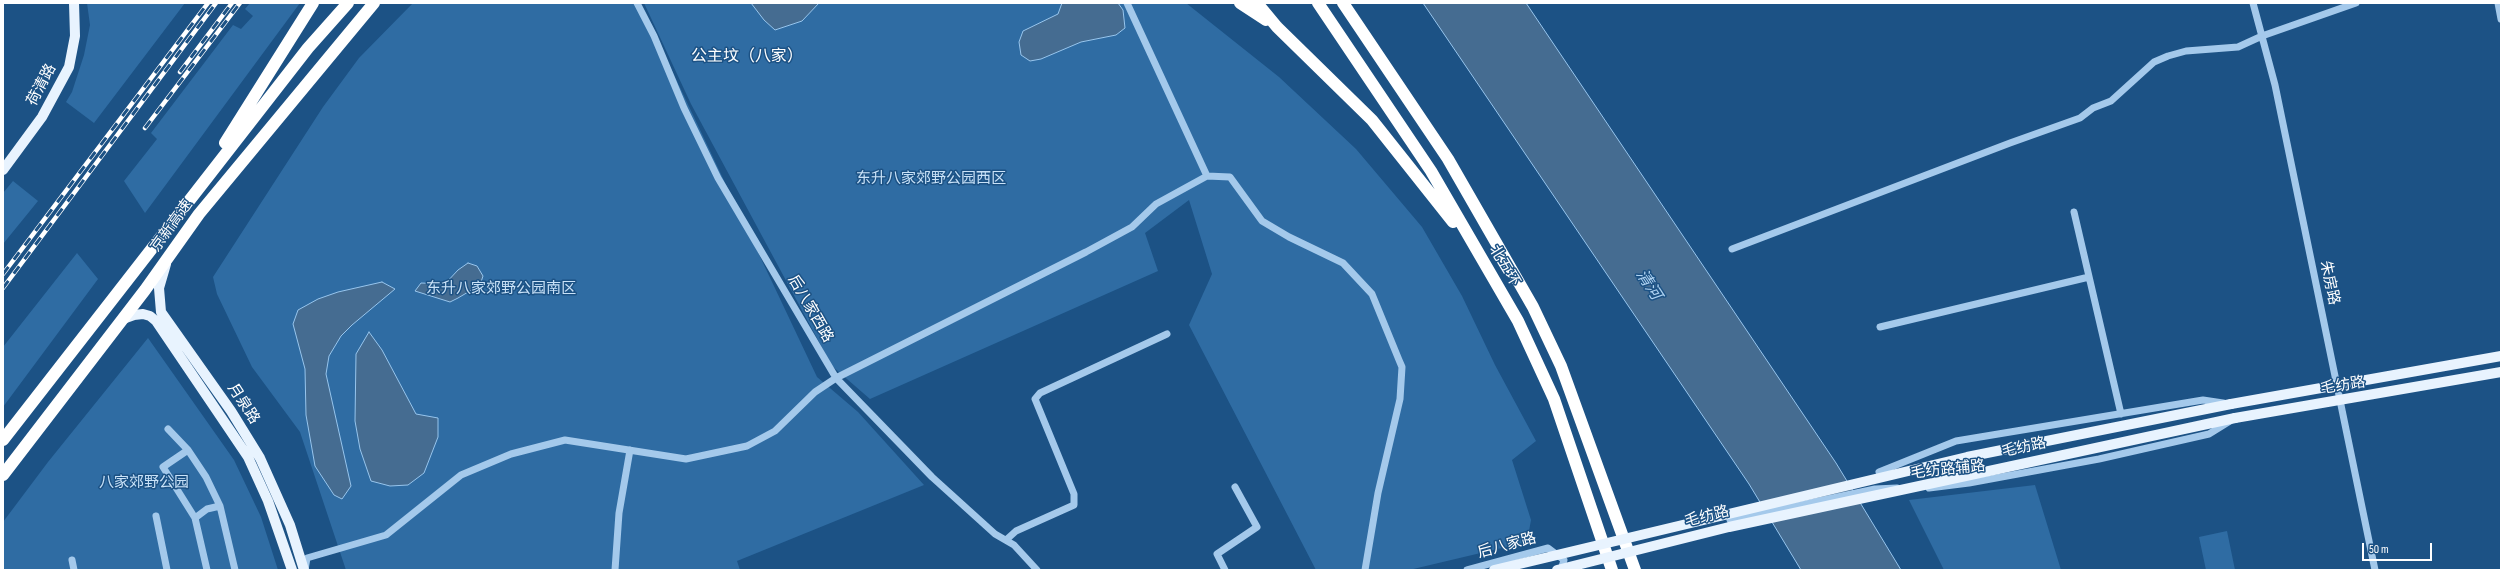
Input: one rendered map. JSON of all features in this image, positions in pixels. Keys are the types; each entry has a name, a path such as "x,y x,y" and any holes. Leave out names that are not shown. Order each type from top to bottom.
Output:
{"highway":[{"path":"196,190 312,3"},
{"name":"京新高速","path":"3,440 308,48 348,3"},
{"name":"京新高速","path":"3,475 123,319 200,214 374,3"},
{"path":"1240,3 1277,27"},
{"path":"1257,3 1277,27 1372,120 1477,252"},
{"name":"北五环","path":"1318,3 1431,171 1518,321 1554,399 1612,570"},
{"name":"北五环","path":"1343,3 1448,159 1533,306 1561,366 1635,570"}],"main road":[{"name":"荷清路","path":"3,170 42,117 69,67 75,36 74,3"},
{"name":"月泉路","path":"167,260 159,288 161,312 231,411 260,458 290,525 305,570"},
{"name":"月泉路","path":"123,319 143,314 150,316 156,321 248,457 268,501 292,570"},
{"name":"毛纺路","path":"1494,570 1967,457 2231,404 2501,356"},
{"name":"毛纺路","path":"1557,570 1729,527 2235,418 2341,401 2501,372"}],"street":[{"name":"后八家西路","path":"637,3 654,36 684,108 718,178 836,378 932,477 995,534 1014,545 1037,570"},
{"path":"1127,3 1207,176"},
{"name":"朱房路","path":"2253,3 2275,85 2375,570"},
{"path":"1732,249 2010,143 2080,118 2093,108 2111,101 2154,62 2168,56 2186,51 2238,47 2262,36 2356,3"},
{"path":"2498,3 2501,19"},
{"path":"305,570 307,558 386,535 461,475 511,454 565,440 686,459 747,446 775,431 815,392 836,378 1093,249 1132,227 1156,204 1207,176 1230,177 1262,220 1289,237 1343,263 1372,294 1402,367 1400,399 1378,493 1365,570"},
{"path":"2074,212 2121,414"},
{"path":"1880,326 2089,277"},
{"path":"1006,540 1016,531 1074,505 1074,494 1035,399 1040,393 1168,334"},
{"name":"毛纺路辅路","path":"1879,472 1956,441 2203,400 2231,404"},
{"name":"毛纺路辅路","path":"1730,520 1875,489 1955,485 2099,459 2209,434 2235,418"},
{"path":"168,429 188,450 206,477 220,506 235,570"},
{"path":"188,450 164,467 195,518 207,570"},
{"path":"615,570 619,513 630,450"},
{"path":"1225,570 1217,554 1257,526 1235,487"},
{"path":"195,518 207,509 220,506"},
{"path":"156,516 166,570"},
{"name":"后八家路","path":"1467,570 1548,548 1564,560 1561,570"},
{"path":"72,560 74,570"}],"green space":[{"path":"87,3 185,3 94,123 66,102 72,92 84,55 90,25"},
{"path":"250,3 300,3 145,213 124,181 157,139 151,133 233,25 241,29 253,16 245,9"},
{"name":"东升八家郊野公园南区","path":"413,3 640,3 817,377 858,412 924,485 737,561 740,570 346,570 300,432 252,367 217,294 213,277 323,107 359,58"},
{"name":"东升八家郊野公园西区","path":"644,3 1186,3 1279,77 1356,149 1422,227 1462,296 1495,365 1536,441 1512,460 1531,520 1527,542 1409,570 1316,570 1189,325 1212,274 1189,200 1145,233 1158,271 870,399 832,366 691,104"},
{"path":"13,181 38,201 3,244 3,193"},
{"path":"77,253 98,279 3,407 3,347"},
{"name":"八家郊野公园","path":"148,338 234,460 261,517 278,570 3,570 3,522 48,462"},
{"path":"2035,485 2061,570 1944,570 1909,500"},
{"path":"2227,531 2235,570 2206,570 2199,537"}],"water":[{"path":"751,3 819,3 802,21 775,30 764,20"},
{"path":"1062,3 1118,3 1123,10 1125,28 1116,35 1081,42 1041,59 1030,61 1021,55 1019,42 1023,31 1058,14"},
{"name":"清河","path":"1423,3 1526,3 1836,463 1901,570 1801,570 1749,484"},
{"path":"468,263 477,266 483,276 480,285 458,298 450,302 415,291 421,283 445,284 458,270"},
{"path":"382,282 395,289 341,336 329,356 326,374 351,486 342,499 334,495 315,466 306,415 305,369 293,324 298,310 318,299 338,292"},
{"path":"369,332 382,350 416,414 438,418 438,437 424,473 408,485 390,486 371,481 360,449 355,421 356,354"}],"railway":[{"path":"3,274 208,3"},
{"path":"3,288 216,3"},
{"path":"180,72 232,3"},
{"path":"145,128 240,3"}],"district":[{"name":"公主坟（八家）","path":"747,57"}]}
